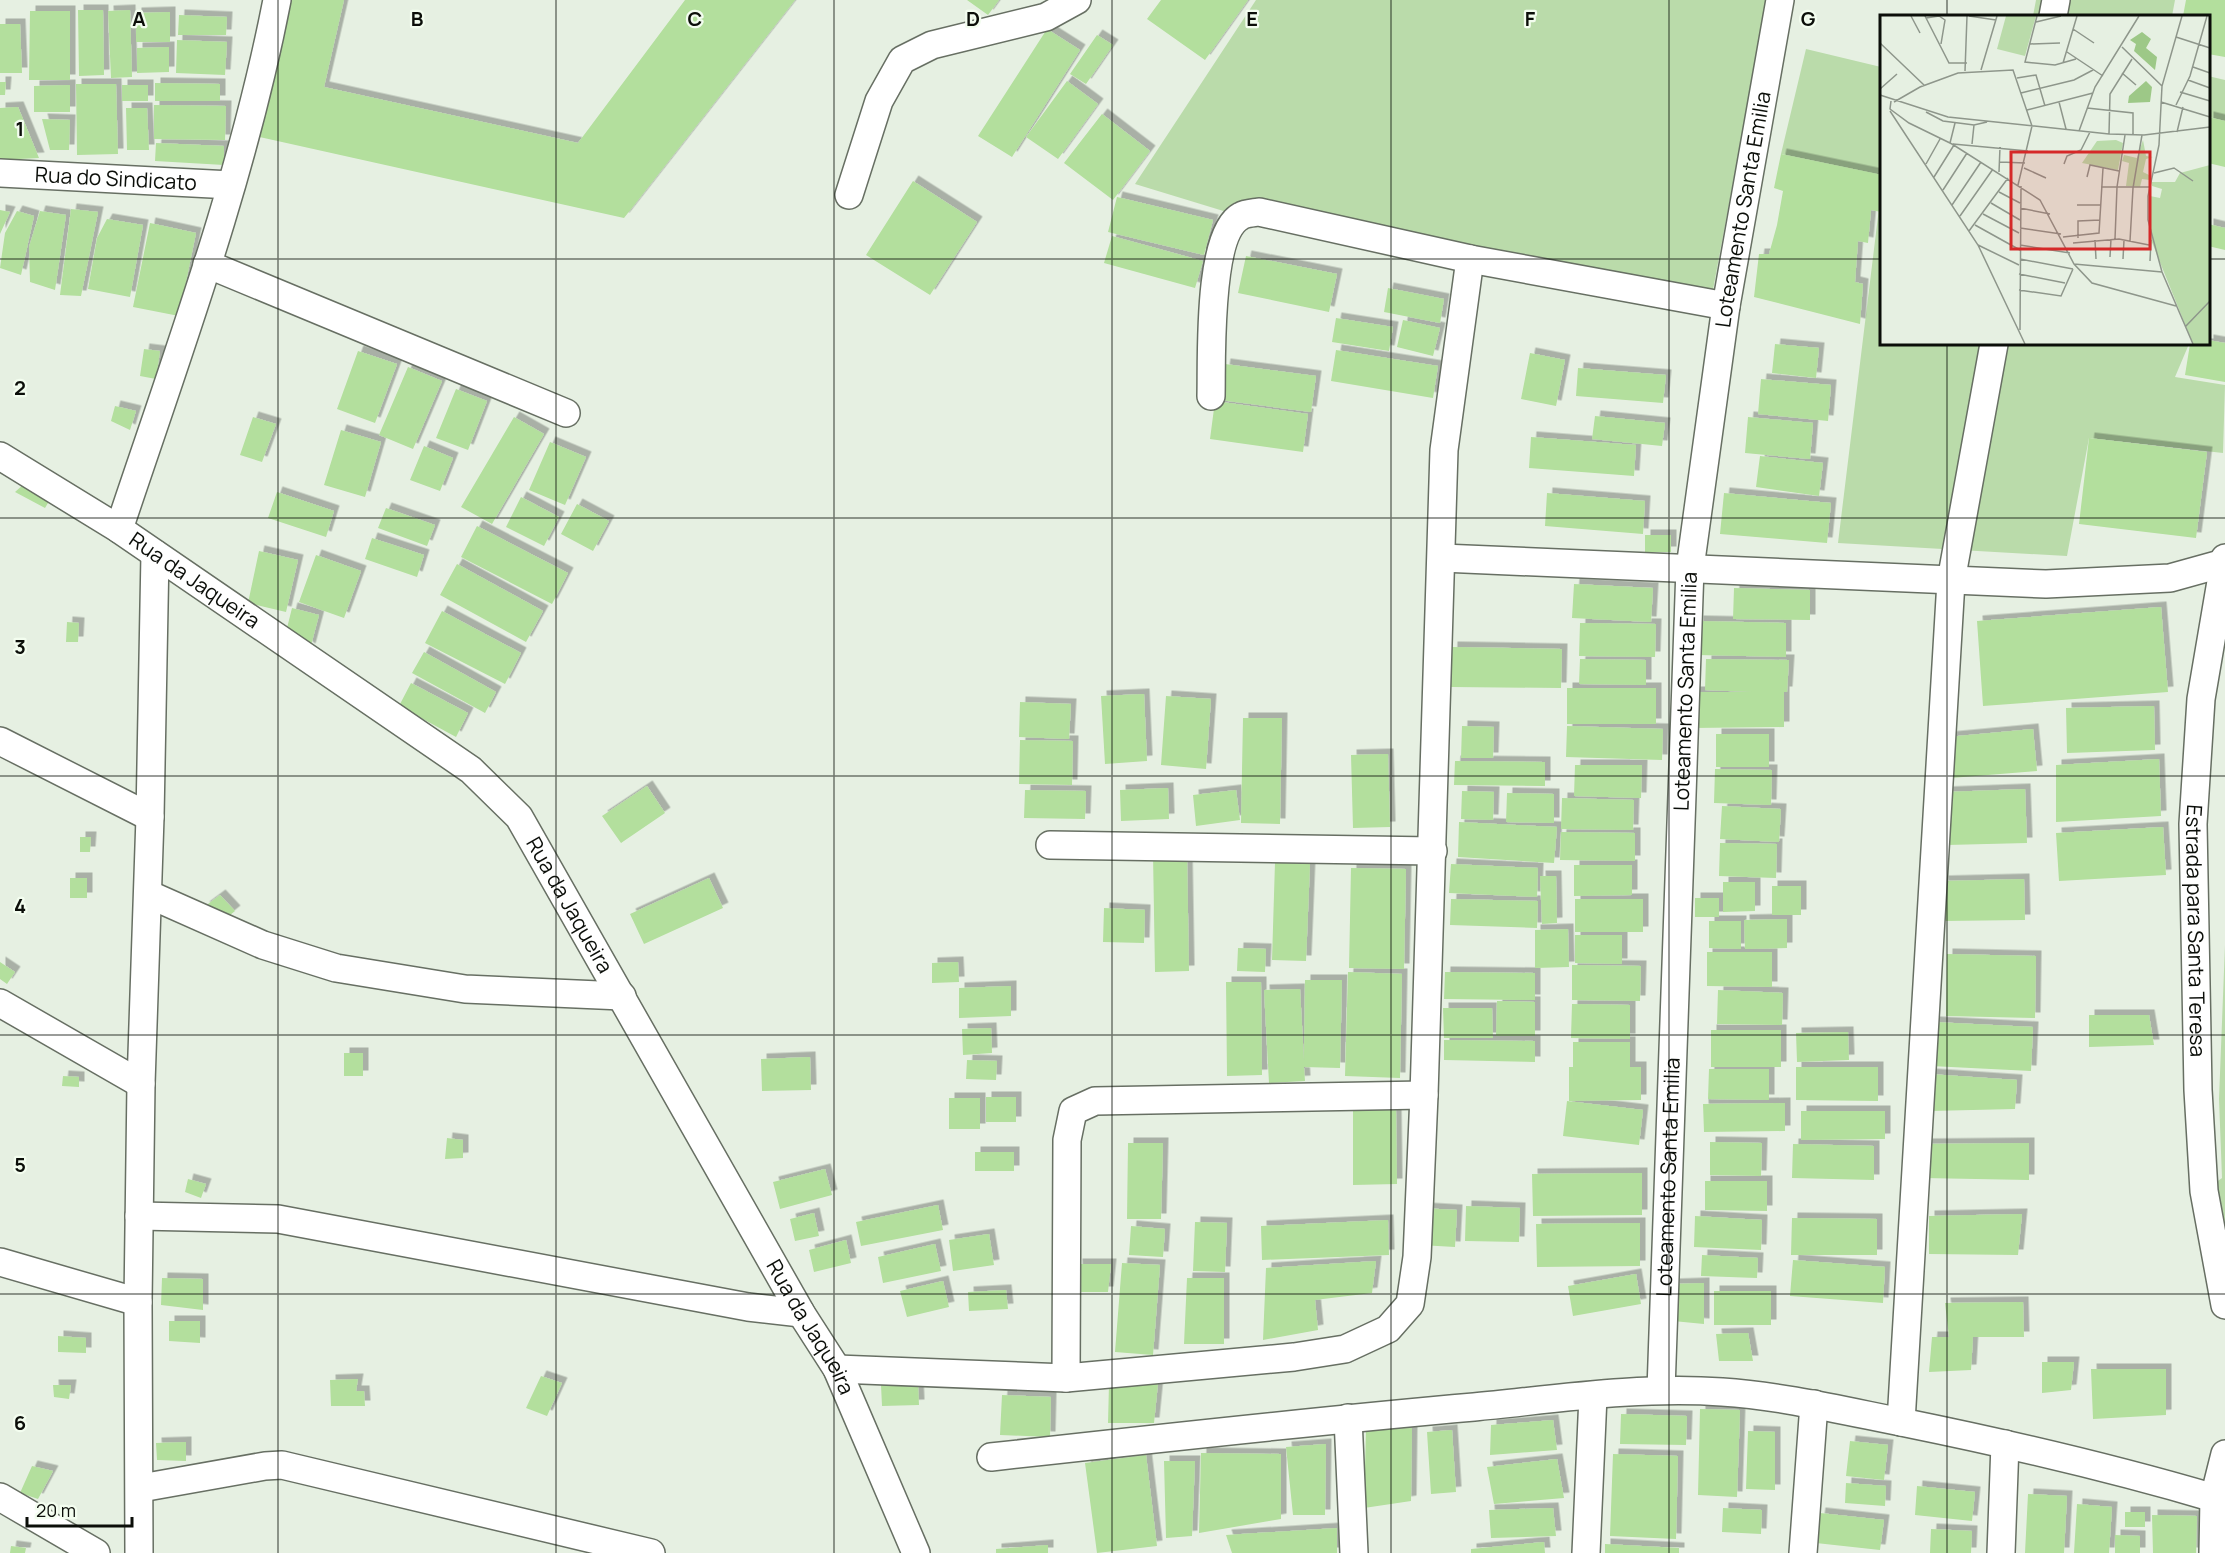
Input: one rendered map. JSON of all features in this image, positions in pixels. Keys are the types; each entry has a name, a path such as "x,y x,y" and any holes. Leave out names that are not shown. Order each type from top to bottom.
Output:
{"street":[{"path":"119,529 231,185 268,46 277,0"},
{"path":"849,195 879,101 902,60 932,45 1046,17 1077,0"},
{"name":"Loteamento Santa Emilia","path":"1661,1390 1690,568 1726,306 1780,0"},
{"path":"2053,15 2056,0"},
{"name":"Rua do Sindicato","path":"0,172 231,185"},
{"path":"1211,396 1216,265 1226,233 1240,216 1259,212 1470,259 1726,306"},
{"path":"837,1369 1066,1378 1304,1355 1344,1349 1388,1329 1410,1304 1417,1257 1424,1095 1444,450 1470,259"},
{"path":"207,264 566,413"},
{"path":"1900,1422 1951,581 1994,345"},
{"name":"Rua da Jaqueira","path":"0,456 119,529 471,770 519,817 801,1313 837,1369 916,1553"},
{"path":"139,1553 141,1488 138,1302 141,1084 148,894 155,554"},
{"path":"1442,558 2046,584 2170,578 2224,560"},
{"name":"Estrada para Santa Teresa","path":"2224,560 2201,699 2193,824 2198,1090 2204,1191 2225,1305"},
{"path":"0,741 150,817"},
{"path":"1050,845 1432,851"},
{"path":"148,894 263,945 336,968 465,989 622,996"},
{"path":"0,1003 141,1084"},
{"path":"1066,1378 1067,1140 1073,1111 1095,1101 1424,1095"},
{"path":"139,1216 278,1219 748,1307 801,1313"},
{"path":"0,1262 138,1302"},
{"path":"991,1457 1348,1418 1593,1396 1661,1390 1723,1392 1814,1404 2005,1444 2135,1475 2214,1498"},
{"path":"1586,1553 1593,1396"},
{"path":"1803,1553 1814,1404"},
{"path":"1348,1418 1354,1553"},
{"path":"2001,1553 2005,1444"},
{"path":"2213,1553 2214,1498 2225,1454"},
{"path":"141,1488 282,1465 651,1553"},
{"path":"0,1497 96,1553"}],"green space":[{"path":"1256,0 1767,0 1712,295 1230,213 1135,184"},
{"path":"2036,0 2175,0 2172,15 2033,15"},
{"path":"1806,49 1880,67 1880,175 1781,154"},
{"path":"2210,76 2225,80 2225,121 2210,117"},
{"path":"1880,200 1880,345 2189,345 2175,377 2225,385 2223,453 2089,438 2067,556 1838,543"},
{"path":"2225,945 2225,1305 2204,1191 2222,1178 2219,1099"}],"building":[{"path":"286,0 344,0 324,87 578,143 685,0 795,0 624,218 255,136"},
{"path":"967,0 999,0 988,15"},
{"path":"1161,0 1248,0 1205,60 1147,19"},
{"path":"2186,0 2225,0 2225,57 2210,54 2210,15 2183,15"},
{"path":"78,10 103,10 104,75 79,76"},
{"path":"130,10 132,77 111,78 108,11"},
{"path":"30,11 70,11 70,80 29,80"},
{"path":"170,12 170,42 136,42 136,13"},
{"path":"179,15 227,17 226,35 178,35"},
{"path":"0,24 20,24 22,73 0,73"},
{"path":"1047,29 1080,50 1012,157 978,136"},
{"path":"1097,35 1113,45 1086,84 1070,74"},
{"path":"177,40 227,42 225,75 176,73"},
{"path":"169,47 169,72 137,73 137,48"},
{"path":"1067,81 1098,104 1058,159 1026,137"},
{"path":"0,82 6,82 5,95 0,95"},
{"path":"155,83 220,84 220,101 155,101"},
{"path":"76,84 116,84 118,154 77,155"},
{"path":"70,85 70,112 34,112 34,86"},
{"path":"122,85 148,85 148,101 122,101"},
{"path":"154,105 226,106 225,140 154,139"},
{"path":"18,107 39,158 0,160 0,108"},
{"path":"126,108 147,108 149,150 127,150"},
{"path":"1102,114 1150,151 1113,200 1064,163"},
{"path":"2210,117 2225,121 2225,167 2210,163"},
{"path":"42,119 70,120 69,150 50,150"},
{"path":"156,143 224,146 224,165 155,161"},
{"path":"1781,154 1880,175 1880,212 1871,210 1868,243 1858,241 1855,282 1863,284 1860,324 1754,297 1759,254 1769,254 1777,225 1783,191 1774,188"},
{"path":"913,181 977,222 930,295 866,255"},
{"path":"1117,197 1213,220 1204,255 1108,232"},
{"path":"71,209 98,212 81,296 60,295"},
{"path":"0,210 10,212 0,234"},
{"path":"17,211 34,216 21,275 0,268 5,233"},
{"path":"40,211 66,215 55,290 30,282 29,247"},
{"path":"107,219 143,225 130,297 88,289 97,238"},
{"path":"150,223 196,233 179,316 133,307"},
{"path":"2210,224 2225,228 2225,250 2210,246"},
{"path":"1112,236 1203,261 1195,288 1104,263"},
{"path":"1246,256 1337,274 1329,312 1238,293"},
{"path":"1388,288 1444,299 1440,323 1384,312"},
{"path":"1336,318 1393,327 1389,351 1332,342"},
{"path":"1403,320 1440,328 1433,356 1397,347"},
{"path":"2210,340 2225,343 2225,382 2185,375 2190,345 2210,345"},
{"path":"1775,344 1819,348 1816,378 1772,373"},
{"path":"144,349 160,351 156,379 140,376"},
{"path":"1336,350 1438,366 1433,398 1331,381"},
{"path":"358,351 397,364 375,423 337,409"},
{"path":"1530,353 1565,360 1556,406 1521,399"},
{"path":"1225,364 1316,376 1311,412 1220,400"},
{"path":"408,367 442,381 413,449 379,435"},
{"path":"1578,368 1666,375 1663,403 1576,396"},
{"path":"1761,379 1831,385 1828,421 1758,414"},
{"path":"456,389 487,401 468,450 436,438"},
{"path":"1215,401 1308,414 1303,452 1210,439"},
{"path":"115,406 136,411 130,430 111,421"},
{"path":"1595,416 1665,423 1662,446 1592,439"},
{"path":"253,417 276,424 262,462 240,455"},
{"path":"514,417 544,434 492,524 461,507"},
{"path":"1748,417 1813,423 1810,459 1745,453"},
{"path":"341,430 381,442 365,497 324,485"},
{"path":"1531,437 1636,445 1634,476 1529,468"},
{"path":"2089,438 2207,452 2196,538 2079,524"},
{"path":"550,442 586,457 565,505 529,490"},
{"path":"424,446 453,458 440,491 410,480"},
{"path":"1760,456 1823,463 1819,496 1756,487"},
{"path":"24,484 51,498 45,508 15,492"},
{"path":"277,492 334,511 326,537 268,518"},
{"path":"1547,493 1645,501 1643,534 1545,526"},
{"path":"1724,493 1831,503 1827,543 1720,534"},
{"path":"521,497 559,517 544,546 506,527"},
{"path":"577,504 609,521 593,551 561,534"},
{"path":"386,508 435,525 427,546 378,528"},
{"path":"477,526 568,573 552,604 461,557"},
{"path":"1645,535 1671,535 1671,552 1645,552"},
{"path":"372,538 424,555 417,577 365,559"},
{"path":"259,551 298,560 286,612 248,603"},
{"path":"316,555 361,571 344,618 299,602"},
{"path":"457,564 543,611 526,642 440,595"},
{"path":"1574,584 1653,588 1651,622 1572,618"},
{"path":"1734,588 1810,590 1810,620 1733,619"},
{"path":"2161,607 2168,692 1983,706 1977,621"},
{"path":"292,608 319,615 310,649 286,632"},
{"path":"442,611 521,653 505,684 425,643"},
{"path":"1698,621 1786,623 1786,657 1697,655"},
{"path":"67,622 79,623 78,642 66,642"},
{"path":"1580,623 1656,624 1655,657 1579,656"},
{"path":"1452,647 1562,649 1561,688 1451,687"},
{"path":"424,652 496,692 485,713 412,673"},
{"path":"1580,659 1646,660 1646,685 1579,684"},
{"path":"1706,659 1789,660 1787,692 1784,692 1784,727 1692,728 1691,692 1752,692 1705,690"},
{"path":"411,683 468,713 456,737 399,706"},
{"path":"1567,688 1656,688 1656,724 1567,724"},
{"path":"1144,694 1147,761 1105,764 1101,696"},
{"path":"1166,696 1211,699 1206,769 1161,765"},
{"path":"1020,702 1071,704 1069,739 1019,737"},
{"path":"2154,706 2155,750 2067,753 2066,708"},
{"path":"1243,718 1282,718 1280,824 1241,823"},
{"path":"1462,726 1494,727 1493,758 1461,758"},
{"path":"1567,726 1663,729 1662,760 1566,757"},
{"path":"2033,729 2037,771 1951,778 1947,737"},
{"path":"1716,734 1769,734 1769,767 1716,767"},
{"path":"1020,740 1073,741 1072,785 1019,784"},
{"path":"1388,754 1390,827 1353,828 1351,755"},
{"path":"2159,759 2161,816 2056,822 2056,765"},
{"path":"1455,761 1545,762 1545,786 1454,785"},
{"path":"1575,765 1642,765 1641,798 1574,796"},
{"path":"1715,769 1772,770 1771,805 1714,803"},
{"path":"647,786 665,813 621,843 602,816"},
{"path":"1168,788 1169,819 1121,821 1120,790"},
{"path":"2025,789 2027,843 1947,845 1945,792"},
{"path":"1025,790 1086,791 1085,819 1024,818"},
{"path":"1236,790 1240,820 1196,826 1193,795"},
{"path":"1462,791 1494,792 1493,820 1461,819"},
{"path":"1507,793 1554,794 1554,823 1506,822"},
{"path":"1562,798 1634,800 1633,830 1561,829"},
{"path":"1722,806 1781,809 1779,842 1720,839"},
{"path":"1459,822 1557,827 1554,863 1458,857"},
{"path":"2163,827 2166,875 2059,881 2056,833"},
{"path":"1561,832 1635,833 1635,861 1560,860"},
{"path":"80,837 91,837 90,852 80,852"},
{"path":"1720,843 1777,844 1776,878 1719,876"},
{"path":"1153,854 1187,854 1189,971 1155,972"},
{"path":"1275,862 1310,864 1306,961 1272,960"},
{"path":"1451,864 1538,868 1537,897 1449,893"},
{"path":"1574,865 1632,865 1632,895 1574,896"},
{"path":"1351,868 1406,869 1404,969 1349,968"},
{"path":"1540,876 1556,876 1557,923 1542,924"},
{"path":"70,878 87,878 87,898 70,898"},
{"path":"709,878 723,908 644,944 630,914"},
{"path":"2024,879 2025,920 1944,921 1943,881"},
{"path":"1723,882 1755,882 1755,911 1723,912"},
{"path":"1772,886 1801,886 1801,915 1772,915"},
{"path":"220,895 235,911 220,923 204,907"},
{"path":"1695,898 1719,898 1719,917 1695,917"},
{"path":"1451,899 1538,901 1537,928 1450,925"},
{"path":"1575,899 1643,899 1643,932 1575,932"},
{"path":"1104,908 1145,910 1144,943 1103,942"},
{"path":"1787,919 1787,948 1745,949 1744,920"},
{"path":"1709,921 1741,921 1741,949 1709,948"},
{"path":"1568,929 1569,967 1535,968 1535,930"},
{"path":"1575,935 1622,935 1622,964 1575,963"},
{"path":"1238,948 1266,949 1265,972 1237,971"},
{"path":"1707,952 1772,952 1772,987 1707,986"},
{"path":"1947,954 2036,956 2035,1018 1946,1016"},
{"path":"0,962 15,972 7,984 0,979"},
{"path":"958,962 959,982 932,983 932,963"},
{"path":"1572,965 1641,966 1640,1001 1572,1000"},
{"path":"1348,972 1402,974 1400,1078 1345,1076"},
{"path":"1445,972 1535,973 1535,1000 1444,999"},
{"path":"1305,980 1342,980 1340,1068 1304,1067 1305,1081 1269,1083 1264,990 1300,989 1304,1061"},
{"path":"1226,982 1261,982 1262,1075 1227,1076"},
{"path":"1011,986 1011,1016 959,1018 959,988"},
{"path":"1718,990 1783,993 1782,1025 1717,1024"},
{"path":"1497,1001 1535,1002 1535,1036 1496,1036"},
{"path":"1572,1004 1630,1005 1630,1039 1571,1038"},
{"path":"1443,1008 1492,1008 1493,1038 1444,1038"},
{"path":"2089,1015 2149,1015 2154,1045 2089,1047"},
{"path":"1934,1022 2033,1027 2031,1071 1931,1066"},
{"path":"991,1028 992,1053 963,1055 962,1029"},
{"path":"1711,1030 1781,1030 1781,1067 1711,1067"},
{"path":"1848,1032 1849,1060 1797,1062 1796,1033"},
{"path":"1444,1040 1535,1041 1535,1062 1444,1060"},
{"path":"1573,1042 1630,1042 1630,1067 1641,1067 1641,1100 1569,1101 1569,1067 1573,1067"},
{"path":"344,1053 363,1053 363,1076 344,1076"},
{"path":"810,1057 811,1090 762,1091 761,1059"},
{"path":"967,1060 997,1061 996,1080 966,1079"},
{"path":"1796,1067 1878,1067 1878,1101 1796,1100"},
{"path":"1709,1069 1769,1069 1769,1100 1708,1099"},
{"path":"1929,1074 2017,1080 2015,1109 1930,1111"},
{"path":"63,1076 79,1077 79,1087 62,1086"},
{"path":"986,1097 1016,1097 1016,1122 986,1122"},
{"path":"949,1098 980,1098 980,1129 949,1129"},
{"path":"1567,1101 1643,1110 1639,1145 1563,1136"},
{"path":"1785,1103 1785,1131 1704,1132 1703,1104"},
{"path":"1353,1108 1396,1108 1397,1184 1353,1185"},
{"path":"1801,1111 1885,1111 1885,1139 1801,1140"},
{"path":"447,1138 463,1140 463,1158 445,1159"},
{"path":"1710,1142 1762,1143 1761,1176 1710,1175"},
{"path":"1128,1143 1163,1143 1161,1219 1127,1219"},
{"path":"2029,1143 2029,1180 1923,1178 1923,1144"},
{"path":"1793,1144 1874,1146 1874,1180 1792,1178"},
{"path":"975,1152 1014,1152 1014,1171 975,1171"},
{"path":"825,1169 832,1195 780,1209 773,1182"},
{"path":"1642,1173 1642,1215 1533,1216 1532,1174"},
{"path":"188,1179 206,1184 201,1198 185,1192"},
{"path":"1705,1181 1767,1181 1767,1211 1705,1210"},
{"path":"938,1205 943,1230 861,1246 856,1222"},
{"path":"1466,1206 1520,1208 1519,1242 1465,1241"},
{"path":"1422,1208 1457,1210 1455,1247 1420,1245"},
{"path":"814,1213 819,1236 795,1241 790,1219"},
{"path":"2022,1214 2018,1255 1929,1254 1929,1216"},
{"path":"1695,1216 1762,1220 1761,1250 1694,1247"},
{"path":"1792,1218 1877,1219 1877,1255 1791,1255"},
{"path":"1388,1220 1389,1255 1262,1260 1261,1226"},
{"path":"1195,1222 1227,1223 1225,1272 1193,1271"},
{"path":"1640,1223 1640,1266 1537,1267 1536,1224"},
{"path":"1131,1226 1165,1229 1163,1257 1129,1255"},
{"path":"989,1234 994,1265 953,1271 949,1240"},
{"path":"846,1240 851,1263 814,1272 809,1250"},
{"path":"935,1244 941,1271 883,1283 878,1257"},
{"path":"1702,1255 1758,1258 1757,1278 1701,1276"},
{"path":"1793,1260 1885,1267 1883,1303 1790,1296"},
{"path":"1376,1261 1372,1293 1315,1300 1318,1330 1263,1340 1266,1268"},
{"path":"1122,1263 1160,1265 1153,1355 1115,1352"},
{"path":"1077,1264 1111,1264 1108,1292 1078,1292"},
{"path":"1636,1274 1641,1304 1573,1316 1568,1286"},
{"path":"162,1278 203,1279 203,1310 161,1305"},
{"path":"1187,1278 1224,1278 1224,1344 1184,1344"},
{"path":"943,1281 949,1307 907,1317 900,1291"},
{"path":"1704,1283 1704,1324 1673,1321 1674,1284"},
{"path":"1006,1290 1008,1309 969,1311 968,1292"},
{"path":"1714,1291 1771,1291 1771,1325 1714,1325"},
{"path":"2023,1302 2024,1337 1973,1337 1971,1370 1929,1372 1932,1337 1949,1337 1945,1303"},
{"path":"169,1321 200,1321 200,1343 169,1341"},
{"path":"1748,1333 1753,1361 1719,1361 1716,1334"},
{"path":"58,1336 86,1338 86,1353 58,1352"},
{"path":"2042,1362 2074,1362 2071,1390 2042,1393"},
{"path":"2091,1369 2166,1369 2166,1415 2093,1419"},
{"path":"541,1376 562,1383 547,1416 526,1408"},
{"path":"358,1379 356,1391 364,1391 365,1406 331,1406 330,1380"},
{"path":"1158,1383 1154,1423 1108,1423 1109,1384"},
{"path":"918,1384 919,1405 882,1406 881,1385"},
{"path":"53,1385 71,1385 69,1399 54,1397"},
{"path":"1002,1395 1051,1397 1050,1437 1000,1435"},
{"path":"1700,1409 1740,1410 1737,1497 1698,1495"},
{"path":"1621,1414 1687,1416 1686,1445 1620,1444"},
{"path":"1553,1420 1557,1450 1490,1455 1491,1425"},
{"path":"1412,1428 1411,1501 1364,1508 1366,1430"},
{"path":"1452,1430 1456,1492 1431,1494 1427,1432"},
{"path":"1748,1431 1775,1432 1775,1490 1746,1489"},
{"path":"1850,1441 1888,1445 1884,1480 1846,1476"},
{"path":"186,1442 186,1461 157,1460 156,1443"},
{"path":"1326,1444 1325,1515 1293,1515 1286,1447"},
{"path":"1201,1453 1281,1454 1281,1519 1199,1533"},
{"path":"1613,1454 1678,1456 1676,1539 1610,1536"},
{"path":"1146,1455 1157,1546 1097,1553 1085,1463"},
{"path":"1557,1459 1564,1498 1494,1504 1487,1467"},
{"path":"1164,1461 1195,1461 1192,1536 1166,1538"},
{"path":"32,1466 53,1471 38,1499 20,1493"},
{"path":"1846,1483 1886,1486 1885,1506 1845,1503"},
{"path":"1917,1486 1975,1492 1972,1521 1915,1515"},
{"path":"2028,1494 2067,1496 2064,1553 2025,1553"},
{"path":"2077,1504 2112,1507 2109,1553 2074,1553"},
{"path":"1553,1508 1556,1536 1491,1538 1489,1510"},
{"path":"1723,1508 1762,1510 1761,1534 1722,1532"},
{"path":"2125,1512 2145,1512 2145,1527 2125,1527"},
{"path":"1820,1513 1884,1520 1880,1550 1816,1543"},
{"path":"2152,1515 2197,1516 2196,1553 2153,1553"},
{"path":"1337,1528 1337,1553 1232,1553 1226,1535"},
{"path":"1931,1529 1972,1531 1971,1553 1930,1553"},
{"path":"2115,1535 2140,1536 2140,1553 2115,1553"},
{"path":"1544,1542 1545,1553 1471,1553 1471,1549"},
{"path":"1605,1544 1679,1548 1679,1553 1605,1553"},
{"path":"1048,1545 1048,1553 996,1553 996,1549"},
{"path":"11,1546 26,1548 25,1553 10,1553"}]}
